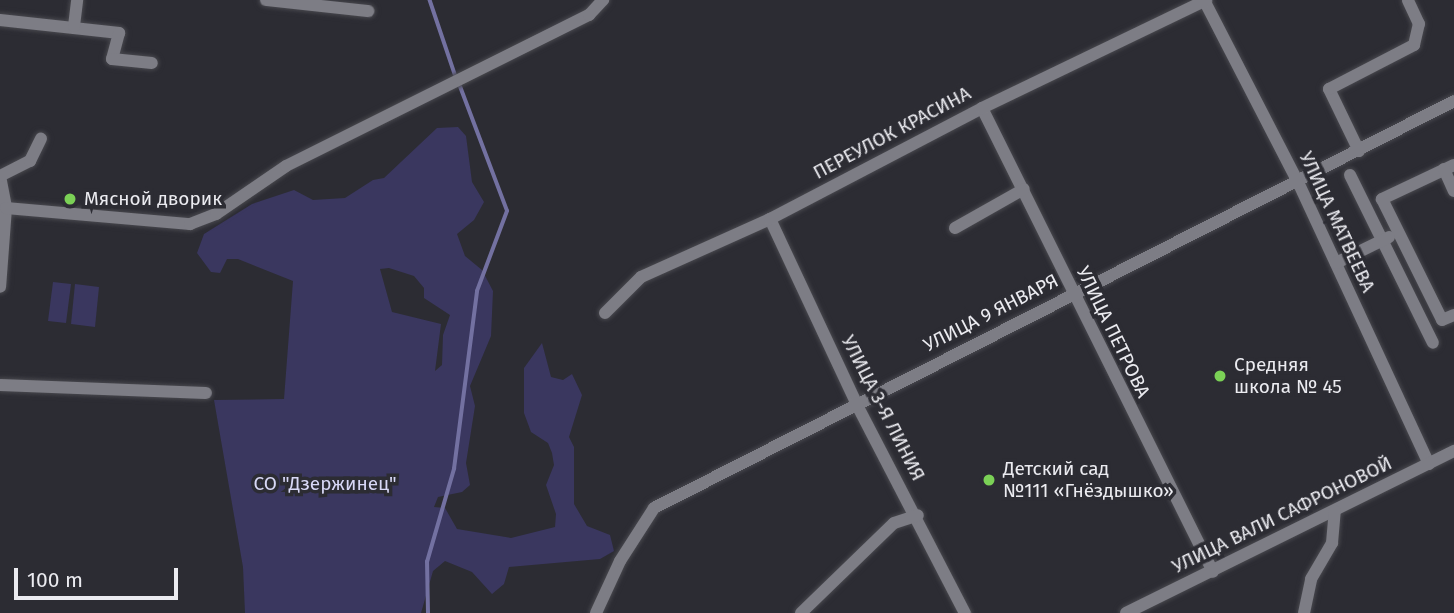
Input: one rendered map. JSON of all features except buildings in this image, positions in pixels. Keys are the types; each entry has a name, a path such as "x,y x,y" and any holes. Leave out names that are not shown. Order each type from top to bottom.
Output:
{"street":[{"path":"74,26 77,0"},
{"path":"266,0 368,11"},
{"path":"6,208 190,224 216,214 286,166 589,15 603,0"},
{"name":"ПЕРЕУЛОК КРАСИНА","path":"605,313 641,277 770,219 982,108 1205,0"},
{"name":"УЛИЦА МАТВЕЕВА","path":"1205,0 1298,182 1429,464"},
{"path":"1359,151 1329,89 1414,45 1419,24 1408,0"},
{"path":"0,20 119,33 112,59 152,63"},
{"name":"УЛИЦА 9 ЯНВАРЯ","path":"596,613 620,561 654,508 1071,293 1298,182 1454,101"},
{"name":"УЛИЦА ПЕТРОВА","path":"982,108 1024,189 1071,293 1213,572"},
{"path":"0,287 6,208 0,176 30,160 41,138"},
{"path":"1454,191 1449,167 1382,199 1442,320 1454,314"},
{"path":"1350,175 1433,343"},
{"path":"955,228 1024,189"},
{"name":"УЛИЦА 3-Я ЛИНИЯ","path":"770,219 856,403 918,515 965,613"},
{"path":"1336,263 1399,232"},
{"path":"0,385 206,393"},
{"name":"УЛИЦА ВАЛИ САФРОНОВОЙ","path":"1126,613 1454,451"},
{"path":"1304,613 1311,579 1332,543 1335,510"},
{"path":"801,613 894,523 918,515"}],"green space":[{"name":"СО \"Дзержинец\"","path":"458,127 466,136 472,182 484,202 474,220 457,234 465,256 482,270 493,291 491,336 470,386 475,406 466,463 470,485 462,492 438,497 434,507 445,508 457,529 511,538 555,527 556,514 546,485 554,465 552,453 548,443 531,432 524,413 524,368 542,343 551,377 563,380 572,374 582,395 569,437 574,447 574,504 587,526 610,535 614,551 600,559 509,567 504,584 492,594 472,572 445,561 433,571 421,613 245,613 243,567 214,400 284,399 293,281 238,259 227,259 220,273 211,272 197,253 204,234 252,204 294,190 313,200 345,198 373,180 384,178 437,128","holes":["389,268 414,276 424,288 424,298 450,315 443,335 442,365 435,371 441,324 392,312 380,269"]},
{"path":"53,282 71,284 66,323 48,321"},
{"path":"75,284 99,287 95,327 71,324"}],"waterway":[{"path":"430,0 456,77"},
{"path":"428,613 427,562 454,469 477,291 507,211 459,84"}],"place":[{"name":"Мясной дворик","path":"70,199"},
{"name":"Средняя школа № 45","path":"1220,376"},
{"name":"Детский сад №111 «Гнёздышко»","path":"989,480"}]}
